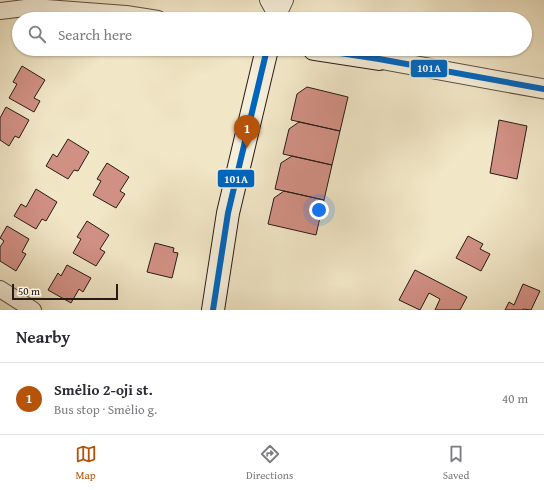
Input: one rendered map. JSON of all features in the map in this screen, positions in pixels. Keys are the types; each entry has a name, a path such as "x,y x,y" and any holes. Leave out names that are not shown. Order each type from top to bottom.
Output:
{"main road":[{"path":"213,310 228,213 265,56"},
{"path":"360,56 380,59"}],"street":[{"path":"268,0 273,12"},
{"path":"279,12 285,0"},
{"path":"0,11 33,7 99,12"},
{"path":"380,59 544,88"},
{"path":"0,289 33,310"}],"building":[{"path":"22,66 45,80 34,98 40,101 34,112 9,98 17,84 13,82"},
{"path":"307,87 348,97 340,131 291,120 297,94"},
{"path":"6,107 29,120 19,138 15,136 9,146 0,140 0,118"},
{"path":"499,120 527,126 517,179 490,173"},
{"path":"299,122 340,131 332,165 283,154 289,129"},
{"path":"68,139 89,152 78,171 74,170 68,179 46,166 53,154 57,157"},
{"path":"292,156 332,165 324,200 275,189 281,163"},
{"path":"107,163 129,177 120,191 125,194 116,208 93,195 101,181 97,179"},
{"path":"36,189 57,202 46,221 42,219 36,229 14,216 21,204 26,207"},
{"path":"284,191 324,200 316,235 268,224 274,198"},
{"path":"87,221 109,235 100,249 105,252 96,266 73,253 81,239 77,237"},
{"path":"7,226 29,239 22,252 26,254 16,271 0,261 0,247 4,241 0,238"},
{"path":"468,236 483,244 480,249 490,254 481,271 456,258"},
{"path":"155,243 174,248 173,252 178,253 172,278 147,272"},
{"path":"67,265 91,278 83,292 79,289 71,303 48,290 58,273 61,276"},
{"path":"415,270 467,297 460,310 435,310 440,299 429,293 420,310 399,300"},
{"path":"523,284 540,291 531,310 505,310 509,302 514,305"}],"transit line":[{"name":"101A","path":"213,310 228,213 265,56"},
{"name":"101A","path":"360,56 544,89"}],"place":[{"name":"Smėlio 2-oji st.","path":"247,148"}]}
